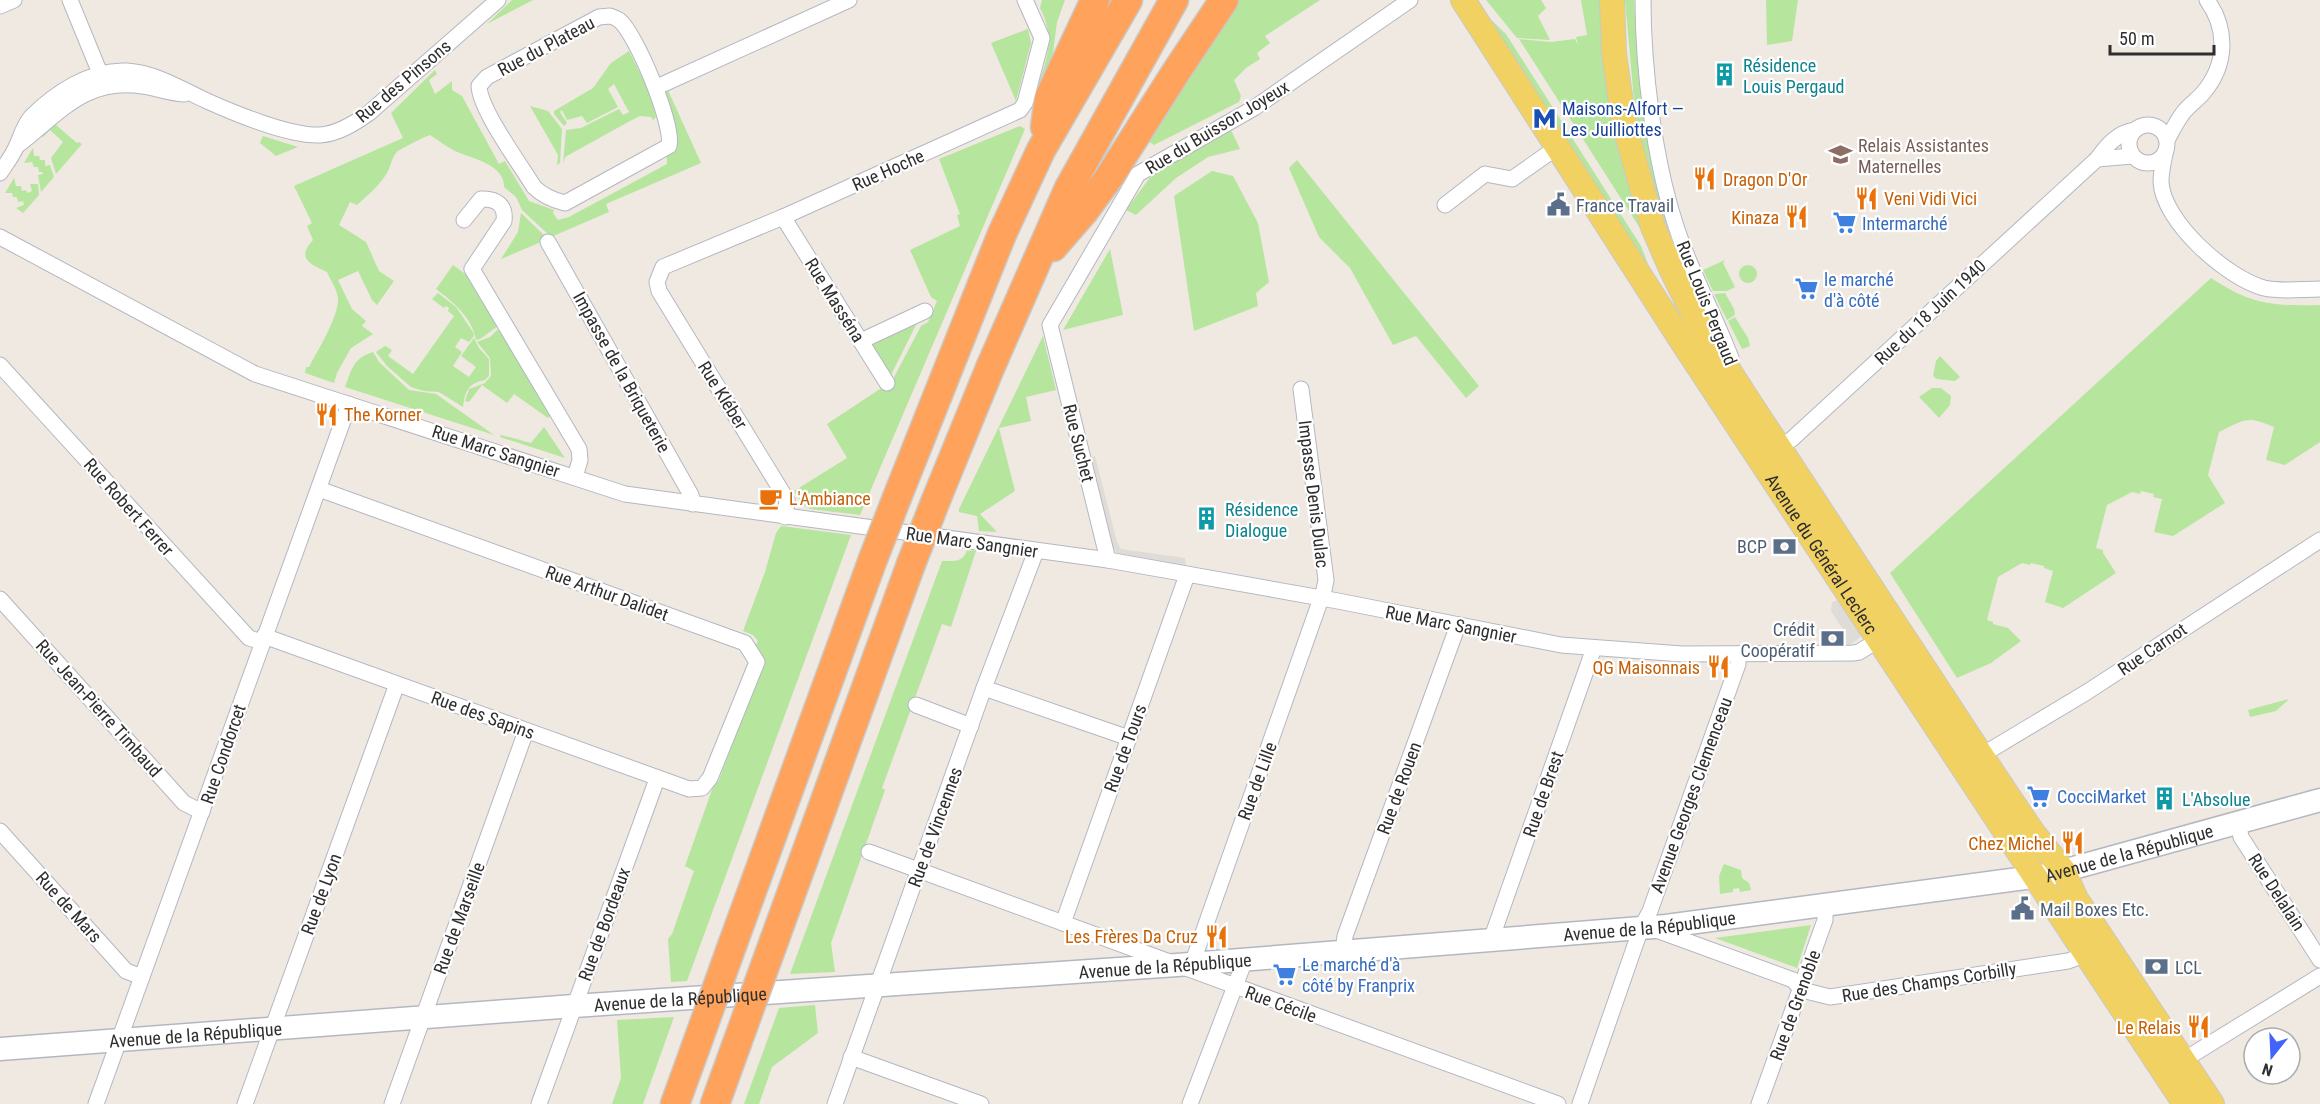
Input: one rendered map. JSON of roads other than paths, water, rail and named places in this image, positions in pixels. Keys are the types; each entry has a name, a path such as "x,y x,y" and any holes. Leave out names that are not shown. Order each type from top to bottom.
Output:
{"highway":[{"path":"1041,150 1049,98 1095,0"},
{"path":"675,1104 873,559 1002,234 1041,150 1128,0"},
{"path":"715,1104 936,500 1069,188 1174,0"},
{"path":"1085,210 1104,170 1207,0"},
{"path":"1032,272 1085,210 1110,176 1224,0"}],"main road":[{"name":"Avenue du Général Leclerc","path":"1463,0 1558,149 1770,454 1888,634 1955,756 2185,1104"},
{"name":"Avenue du Général Leclerc","path":"1612,0 1614,53 1624,124 1653,227 1696,319 1743,392 1770,454"},
{"name":"Avenue du Général Leclerc","path":"1888,634 1982,755 2034,834 2063,870 2076,899 2212,1104"},
{"path":"1955,756 1971,759 1982,755"},
{"name":"Avenue de la République","path":"0,1048 1245,960 1641,928 1825,906 2035,877 2081,867 2320,800"}],"street":[{"path":"0,6 14,0"},
{"path":"70,0 103,80"},
{"name":"Rue des Pinsons","path":"0,172 16,147 29,119 56,96 80,81 103,80 144,86 170,93 196,95 274,126 302,134 322,135 353,125 498,0"},
{"path":"657,87 849,0"},
{"name":"Rue du Buisson Joyeux","path":"1050,325 1138,174 1254,108 1410,0"},
{"name":"Rue Louis Pergaud","path":"1643,0 1653,119 1665,186 1675,224 1711,313 1720,329 1743,392"},
{"path":"2146,163 2157,161 2183,113 2204,93 2214,78 2223,45 2221,25 2207,0"},
{"name":"Rue Hoche","path":"659,274 663,267 783,217 1020,110 1042,38 1028,4"},
{"name":"Rue du Plateau","path":"610,16 620,20 657,87 669,135 669,146 565,203 554,201 534,187 491,117 479,86 487,77 589,22 599,17 610,16"},
{"path":"2153,126 2183,113"},
{"path":"2132,156 2129,145 2131,134 2135,130 2147,125 2162,131 2166,147 2161,182 2168,208 2202,248 2247,282 2266,288 2320,289"},
{"name":"Rue du 18 Juin 1940","path":"1770,454 1792,439 2097,159 2106,147 2124,132 2135,130"},
{"path":"1445,205 1485,174 1512,179 1558,149"},
{"path":"2097,159 2132,156 2146,163 2161,182"},
{"path":"464,220 481,199 489,198 498,202 505,213 504,221 472,269 579,449 580,460 575,477"},
{"name":"Rue Masséna","path":"783,217 886,383"},
{"name":"Rue Marc Sangnier","path":"0,237 255,374 625,494 1108,560 1322,598 1562,645 1662,654 1853,653 1859,652 1888,634"},
{"name":"Impasse de la Briqueterie","path":"548,242 691,495 693,504"},
{"name":"Rue Kléber","path":"659,274 657,282 659,291 787,500 786,517"},
{"path":"861,341 925,311"},
{"name":"Rue Suchet","path":"1050,325 1108,560"},
{"name":"Rue Robert Ferrer","path":"0,365 249,638 263,639"},
{"name":"Impasse Denis Dulac","path":"1301,389 1326,580 1322,598"},
{"name":"Rue Condorcet","path":"96,1104 349,404"},
{"name":"Rue Arthur Dalidet","path":"319,489 746,643 757,662 710,778 702,788"},
{"name":"Rue Carnot","path":"1982,755 2087,692 2320,540"},
{"name":"Rue de Vincennes","path":"835,1104 984,688 1036,551"},
{"name":"Rue de Tours","path":"1063,922 1187,575"},
{"name":"Rue de Lille","path":"1184,964 1322,598"},
{"name":"Rue Jean-Pierre Timbaud","path":"0,599 184,803 202,812"},
{"name":"Rue de Rouen","path":"1343,952 1345,936 1458,625"},
{"name":"Rue des Sapins","path":"263,639 397,684 657,779 688,789 702,788"},
{"name":"Rue de Brest","path":"1491,940 1594,648"},
{"name":"Avenue Georges Clemenceau","path":"1580,1104 1641,928 1650,911 1738,664 1738,654"},
{"name":"Rue de Lyon","path":"245,1104 397,684"},
{"path":"984,688 1129,738"},
{"path":"916,705 971,726"},
{"name":"Rue de Marseille","path":"392,1104 526,731"},
{"name":"Rue de Bordeaux","path":"539,1104 657,779"},
{"name":"Rue Delalain","path":"2238,822 2241,837 2320,960"},
{"name":"Rue de Mars","path":"0,831 126,971 141,977"},
{"name":"Rue Cécile","path":"869,852 1184,964 1233,987 1558,1104"},
{"name":"Rue de Grenoble","path":"1759,1104 1802,990 1825,920 1825,906"},
{"name":"Rue des Champs Corbilly","path":"1641,928 1664,932 1793,980 1802,990 1830,997 2068,961 2087,954"},
{"path":"1190,1104 1245,960"},
{"path":"2152,1052 2183,1060 2320,976"},
{"path":"851,1058 981,1104"}],"place":[{"name":"Résidence Louis Pergaud","path":"1725,75"},
{"name":"Maisons-Alfort — Les Juilliottes","path":"1544,118"},
{"name":"Relais Assistantes Maternelles","path":"1840,155"},
{"name":"Dragon D'Or","path":"1705,179"},
{"name":"Veni Vidi Vici","path":"1866,198"},
{"name":"France Travail","path":"1558,205"},
{"name":"Kinaza","path":"1797,217"},
{"name":"Intermarché","path":"1844,223"},
{"name":"le marché d'à côté","path":"1806,289"},
{"name":"The Korner","path":"326,414"},
{"name":"L'Ambiance","path":"771,498"},
{"name":"Résidence Dialogue","path":"1207,519"},
{"name":"BCP","path":"1785,546"},
{"name":"Crédit Coopératif","path":"1833,639"},
{"name":"QG Maisonnais","path":"1718,667"},
{"name":"CocciMarket","path":"2039,796"},
{"name":"L'Absolue","path":"2164,799"},
{"name":"Chez Michel","path":"2073,843"},
{"name":"Mail Boxes Etc.","path":"2022,909"},
{"name":"Les Frères Da Cruz","path":"1216,936"},
{"name":"LCL","path":"2157,967"},
{"name":"Le marché d'à côté by Franprix","path":"1284,974"},
{"name":"Le Relais","path":"2199,1027"}]}
